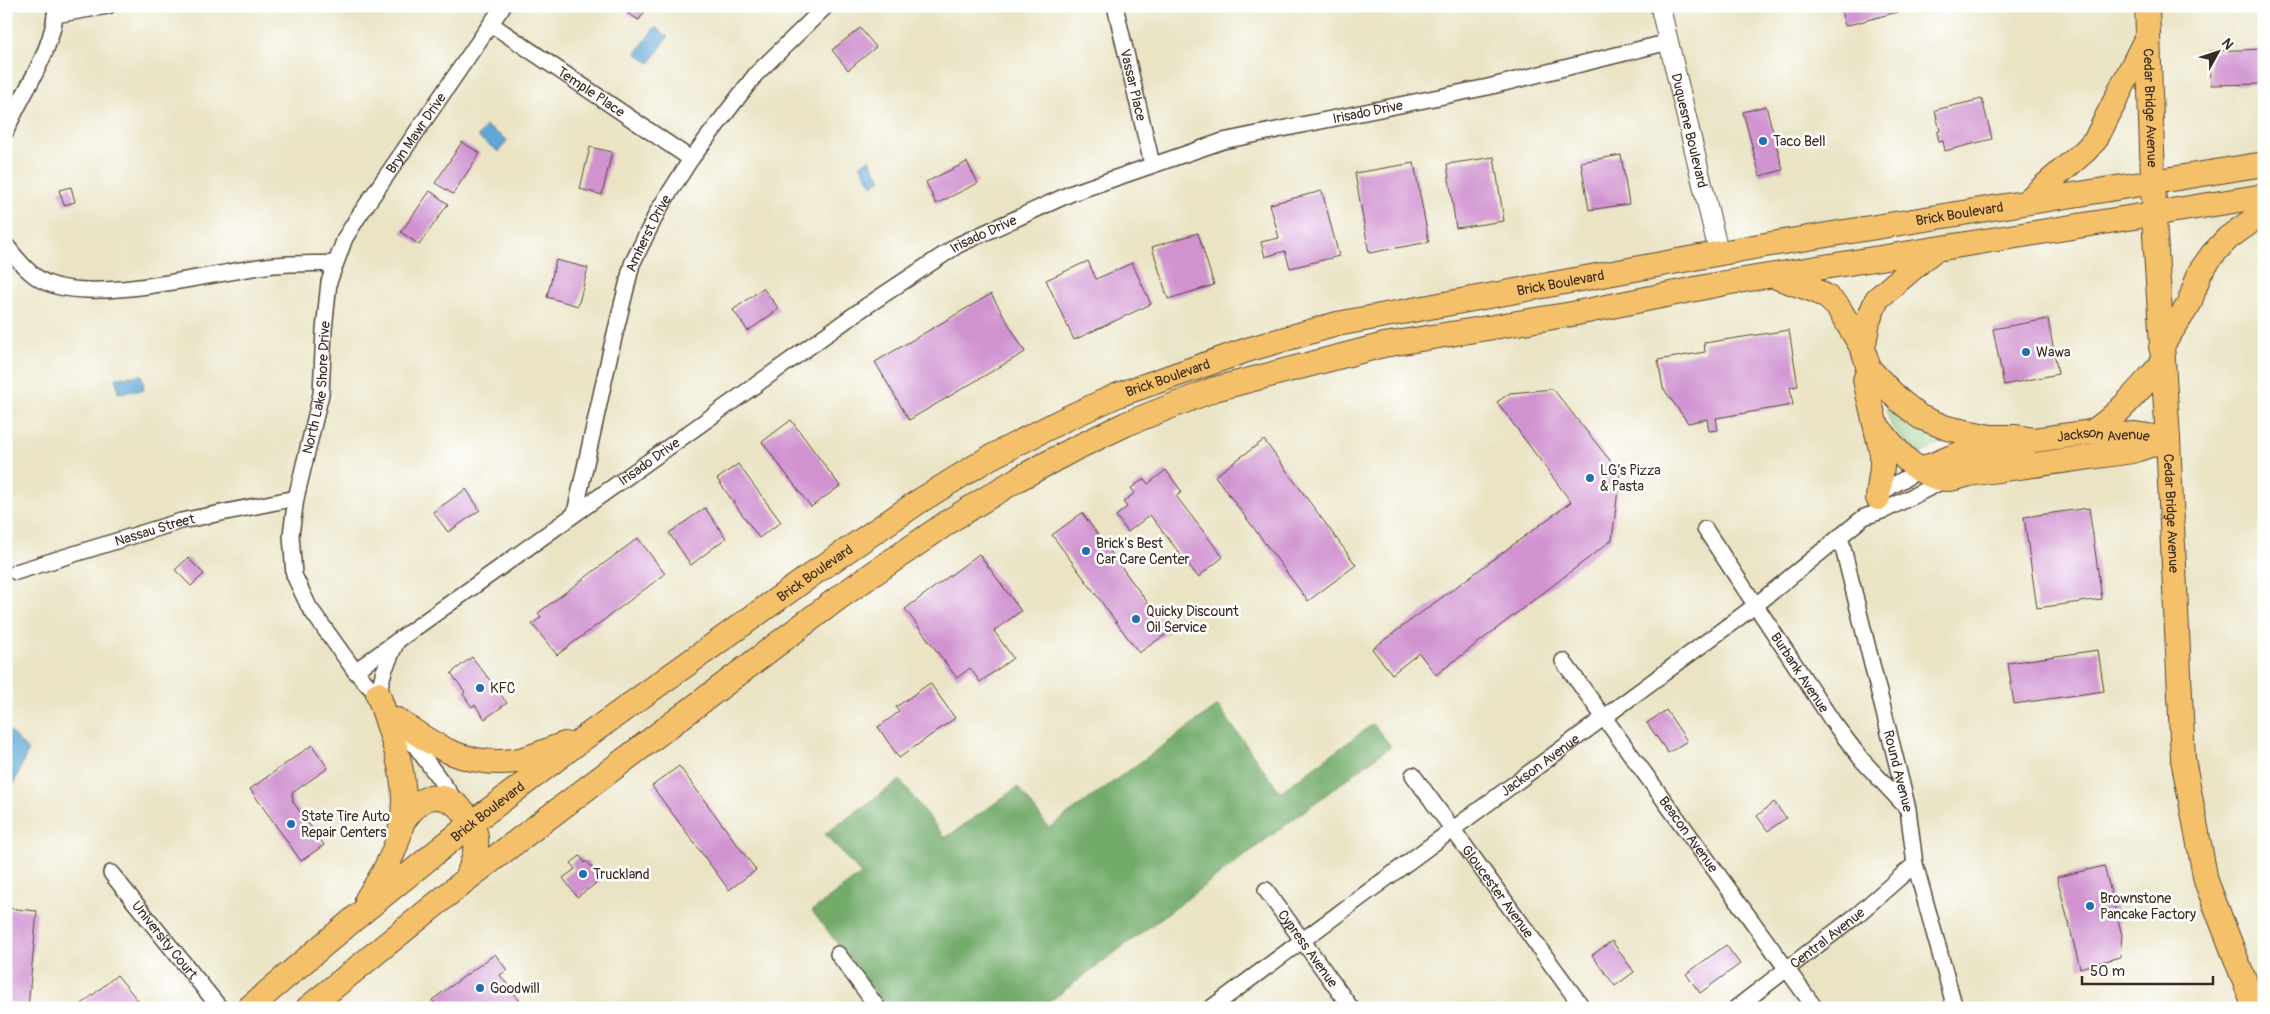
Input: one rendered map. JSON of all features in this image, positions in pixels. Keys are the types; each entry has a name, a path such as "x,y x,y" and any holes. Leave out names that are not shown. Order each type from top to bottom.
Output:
{"main road":[{"name":"Cedar Bridge Avenue","path":"2146,6 2182,760 2206,881 2255,1008"},
{"path":"2026,202 2096,139 2148,35"},
{"name":"Brick Boulevard","path":"250,1008 354,919 466,814 588,735 814,573 918,502 989,458 1063,420 1118,395 1247,350 1338,324 1718,254 2264,164"},
{"name":"Brick Boulevard","path":"308,1008 467,879 841,596 954,518 1018,479 1117,428 1215,389 1384,345 1572,314 1725,283 2264,196"},
{"path":"2092,432 2108,422 2122,409 2162,355 2189,304 2200,272 2212,255 2228,238 2264,212"},
{"path":"1878,498 1882,467 1875,423 1865,380 1868,322 1877,299 1936,248"},
{"path":"1774,276 1827,297 1841,312 1866,359 1899,400 1920,417 1947,428 1990,437 2016,437 2034,440"},
{"path":"1875,423 1904,457 1920,470 1933,476 1947,479"},
{"name":"Jackson Avenue","path":"1920,470 1958,454 2016,447 2034,440 2092,432 2108,436 2135,434 2168,439"},
{"name":"Jackson Avenue","path":"1947,479 1969,474 2133,451 2168,439"},
{"path":"354,919 384,873 403,821 405,793 399,757 378,694"},
{"path":"397,720 436,747 462,758 483,762 515,761 588,735"},
{"path":"403,821 415,807 426,799 447,800 466,814 476,838 475,852 467,879"}],"street":[{"path":"6,131 42,58 56,11 108,6"},
{"name":"Bryn Mawr Drive","path":"335,263 345,238 358,217 503,6"},
{"name":"Amherst Drive","path":"575,513 632,264 659,209 691,158 756,74 826,6"},
{"name":"Vassar Place","path":"1114,6 1152,164"},
{"name":"Duquesne Boulevard","path":"1660,6 1718,254"},
{"name":"Temple Place","path":"491,24 691,158"},
{"name":"Irisado Drive","path":"355,671 865,307 958,245 1072,192 1223,141 1488,87 1669,42"},
{"path":"6,245 28,272 47,283 68,289 143,286 268,266 335,263"},
{"name":"North Lake Shore Drive","path":"335,263 329,282 321,394 296,498 291,535 294,576 309,607 355,671 378,694 466,814"},
{"name":"Jackson Avenue","path":"1864,518 1878,498 1890,487 1920,470"},
{"name":"Jackson Avenue","path":"1211,1008 1756,604 1864,518 1885,510 1947,479"},
{"name":"Nassau Street","path":"16,572 181,520 296,498"},
{"name":"Burbank Avenue","path":"1705,529 1833,722 1862,760 1908,809"},
{"name":"Round Avenue","path":"1840,536 1908,809 1915,864 1955,1008"},
{"path":"378,694 384,671 397,641"},
{"name":"Beacon Avenue","path":"1563,661 1815,1008"},
{"name":"Gloucester Avenue","path":"1413,776 1583,1008"},
{"name":"Central Avenue","path":"1736,1008 1857,915 1915,864"},
{"name":"University Court","path":"111,873 220,1008"},
{"name":"Cypress Avenue","path":"1266,890 1351,1008"},
{"path":"838,954 878,1008"}],"green space":[{"path":"1890,407 1909,423 1940,439 1941,443 1917,456 1892,427 1886,409"},
{"path":"1218,706 1280,792 1373,724 1391,746 1041,1008 888,1008 812,911 861,874 825,834 900,780 945,838 1018,787 1049,828"}],"water":[{"path":"655,27 668,37 650,63 636,53"},
{"path":"486,126 507,140 499,152 478,137"},
{"path":"869,159 881,179 872,185 860,165"},
{"path":"142,375 144,390 118,393 116,378"},
{"path":"6,730 9,730 28,751 6,801"}],"building":[{"path":"631,6 638,6 645,11 639,20 627,13"},
{"path":"1840,6 1916,6 1916,7 1845,26"},
{"path":"860,28 876,47 848,70 832,50"},
{"path":"2264,49 2264,84 2211,85 2210,51"},
{"path":"1982,99 1992,139 1945,151 1943,141 1939,142 1937,132 1940,131 1935,110"},
{"name":"Taco Bell","path":"1766,106 1783,170 1760,176 1743,112"},
{"path":"462,142 480,153 453,194 435,183"},
{"path":"590,147 612,152 602,195 580,189"},
{"path":"1621,155 1629,204 1589,210 1581,162"},
{"path":"1494,157 1504,221 1456,228 1447,164"},
{"path":"967,162 978,183 936,204 926,182"},
{"path":"1414,163 1429,242 1369,253 1355,173"},
{"path":"71,187 75,202 64,205 59,190"},
{"path":"430,191 448,204 419,245 401,232"},
{"path":"1322,191 1339,256 1290,268 1285,251 1265,257 1261,242 1279,238 1270,204"},
{"path":"1198,233 1214,285 1168,299 1152,247"},
{"path":"556,260 588,268 578,306 547,297"},
{"path":"1088,261 1096,279 1132,263 1151,304 1074,340 1046,280"},
{"path":"763,288 779,309 748,331 733,310"},
{"path":"991,294 1025,352 909,420 875,362"},
{"name":"Wawa","path":"2048,319 2058,374 2004,385 1993,329"},
{"path":"1789,330 1798,386 1790,387 1793,405 1716,418 1718,430 1709,431 1707,419 1688,423 1663,388 1658,360 1705,352 1704,343"},
{"path":"1553,389 1620,473 1612,540 1436,675 1419,653 1392,674 1372,649 1571,502 1497,402 1510,393"},
{"path":"791,420 840,486 811,507 762,442"},
{"path":"1264,440 1356,565 1308,601 1215,476"},
{"path":"738,464 781,522 759,538 717,479"},
{"path":"1166,470 1182,492 1176,496 1223,557 1198,577 1150,515 1128,532 1116,516 1127,507 1123,502 1135,493 1131,488 1144,479 1148,484"},
{"path":"466,489 480,510 448,532 433,512"},
{"path":"705,508 726,538 691,565 669,533"},
{"path":"2089,508 2102,599 2037,608 2024,517"},
{"path":"1082,513 1169,632 1139,653 1052,535"},
{"path":"638,538 665,574 557,655 532,624 541,617 538,613"},
{"path":"979,554 1021,611 994,631 1013,658 980,682 970,668 957,678 905,609"},
{"path":"188,558 204,574 191,586 175,570"},
{"path":"2098,650 2104,691 2014,704 2008,663"},
{"name":"KFC","path":"472,657 493,684 495,683 499,687 496,689 507,703 485,719 475,705 472,707 463,694 465,692 451,673"},
{"path":"930,683 955,718 899,758 878,727 899,712 896,707"},
{"path":"1666,710 1687,741 1668,753 1647,723"},
{"name":"State Tire Auto Repair Centers","path":"312,745 328,768 292,793 293,802 324,845 301,861 250,789"},
{"path":"679,766 756,870 729,890 652,786"},
{"path":"1774,802 1786,818 1768,831 1757,816"},
{"name":"Truckland","path":"580,856 585,863 587,861 601,880 577,897 563,878 575,869 571,863"},
{"name":"Brownstone Pancake Factory","path":"2104,866 2122,935 2120,957 2080,968 2057,877"},
{"path":"6,908 37,911 28,1008 6,1008"},
{"path":"1612,941 1634,972 1615,986 1592,955"},
{"path":"1726,945 1740,964 1700,993 1686,974"},
{"name":"Goodwill","path":"495,954 507,970 500,975 525,1008 438,1008 432,1000"},
{"path":"117,975 144,1008 77,1008"}],"place":[{"name":"Taco Bell","path":"1763,141"},
{"name":"Wawa","path":"2026,352"},
{"name":"LG’s Pizza & Pasta","path":"1590,478"},
{"name":"Brick's Best Car Care Center","path":"1086,551"},
{"name":"Quicky Discount Oil Service","path":"1136,619"},
{"name":"KFC","path":"480,688"},
{"name":"State Tire Auto Repair Centers","path":"291,824"},
{"name":"Truckland","path":"583,874"},
{"name":"Brownstone Pancake Factory","path":"2090,906"},
{"name":"Goodwill","path":"480,988"}]}
